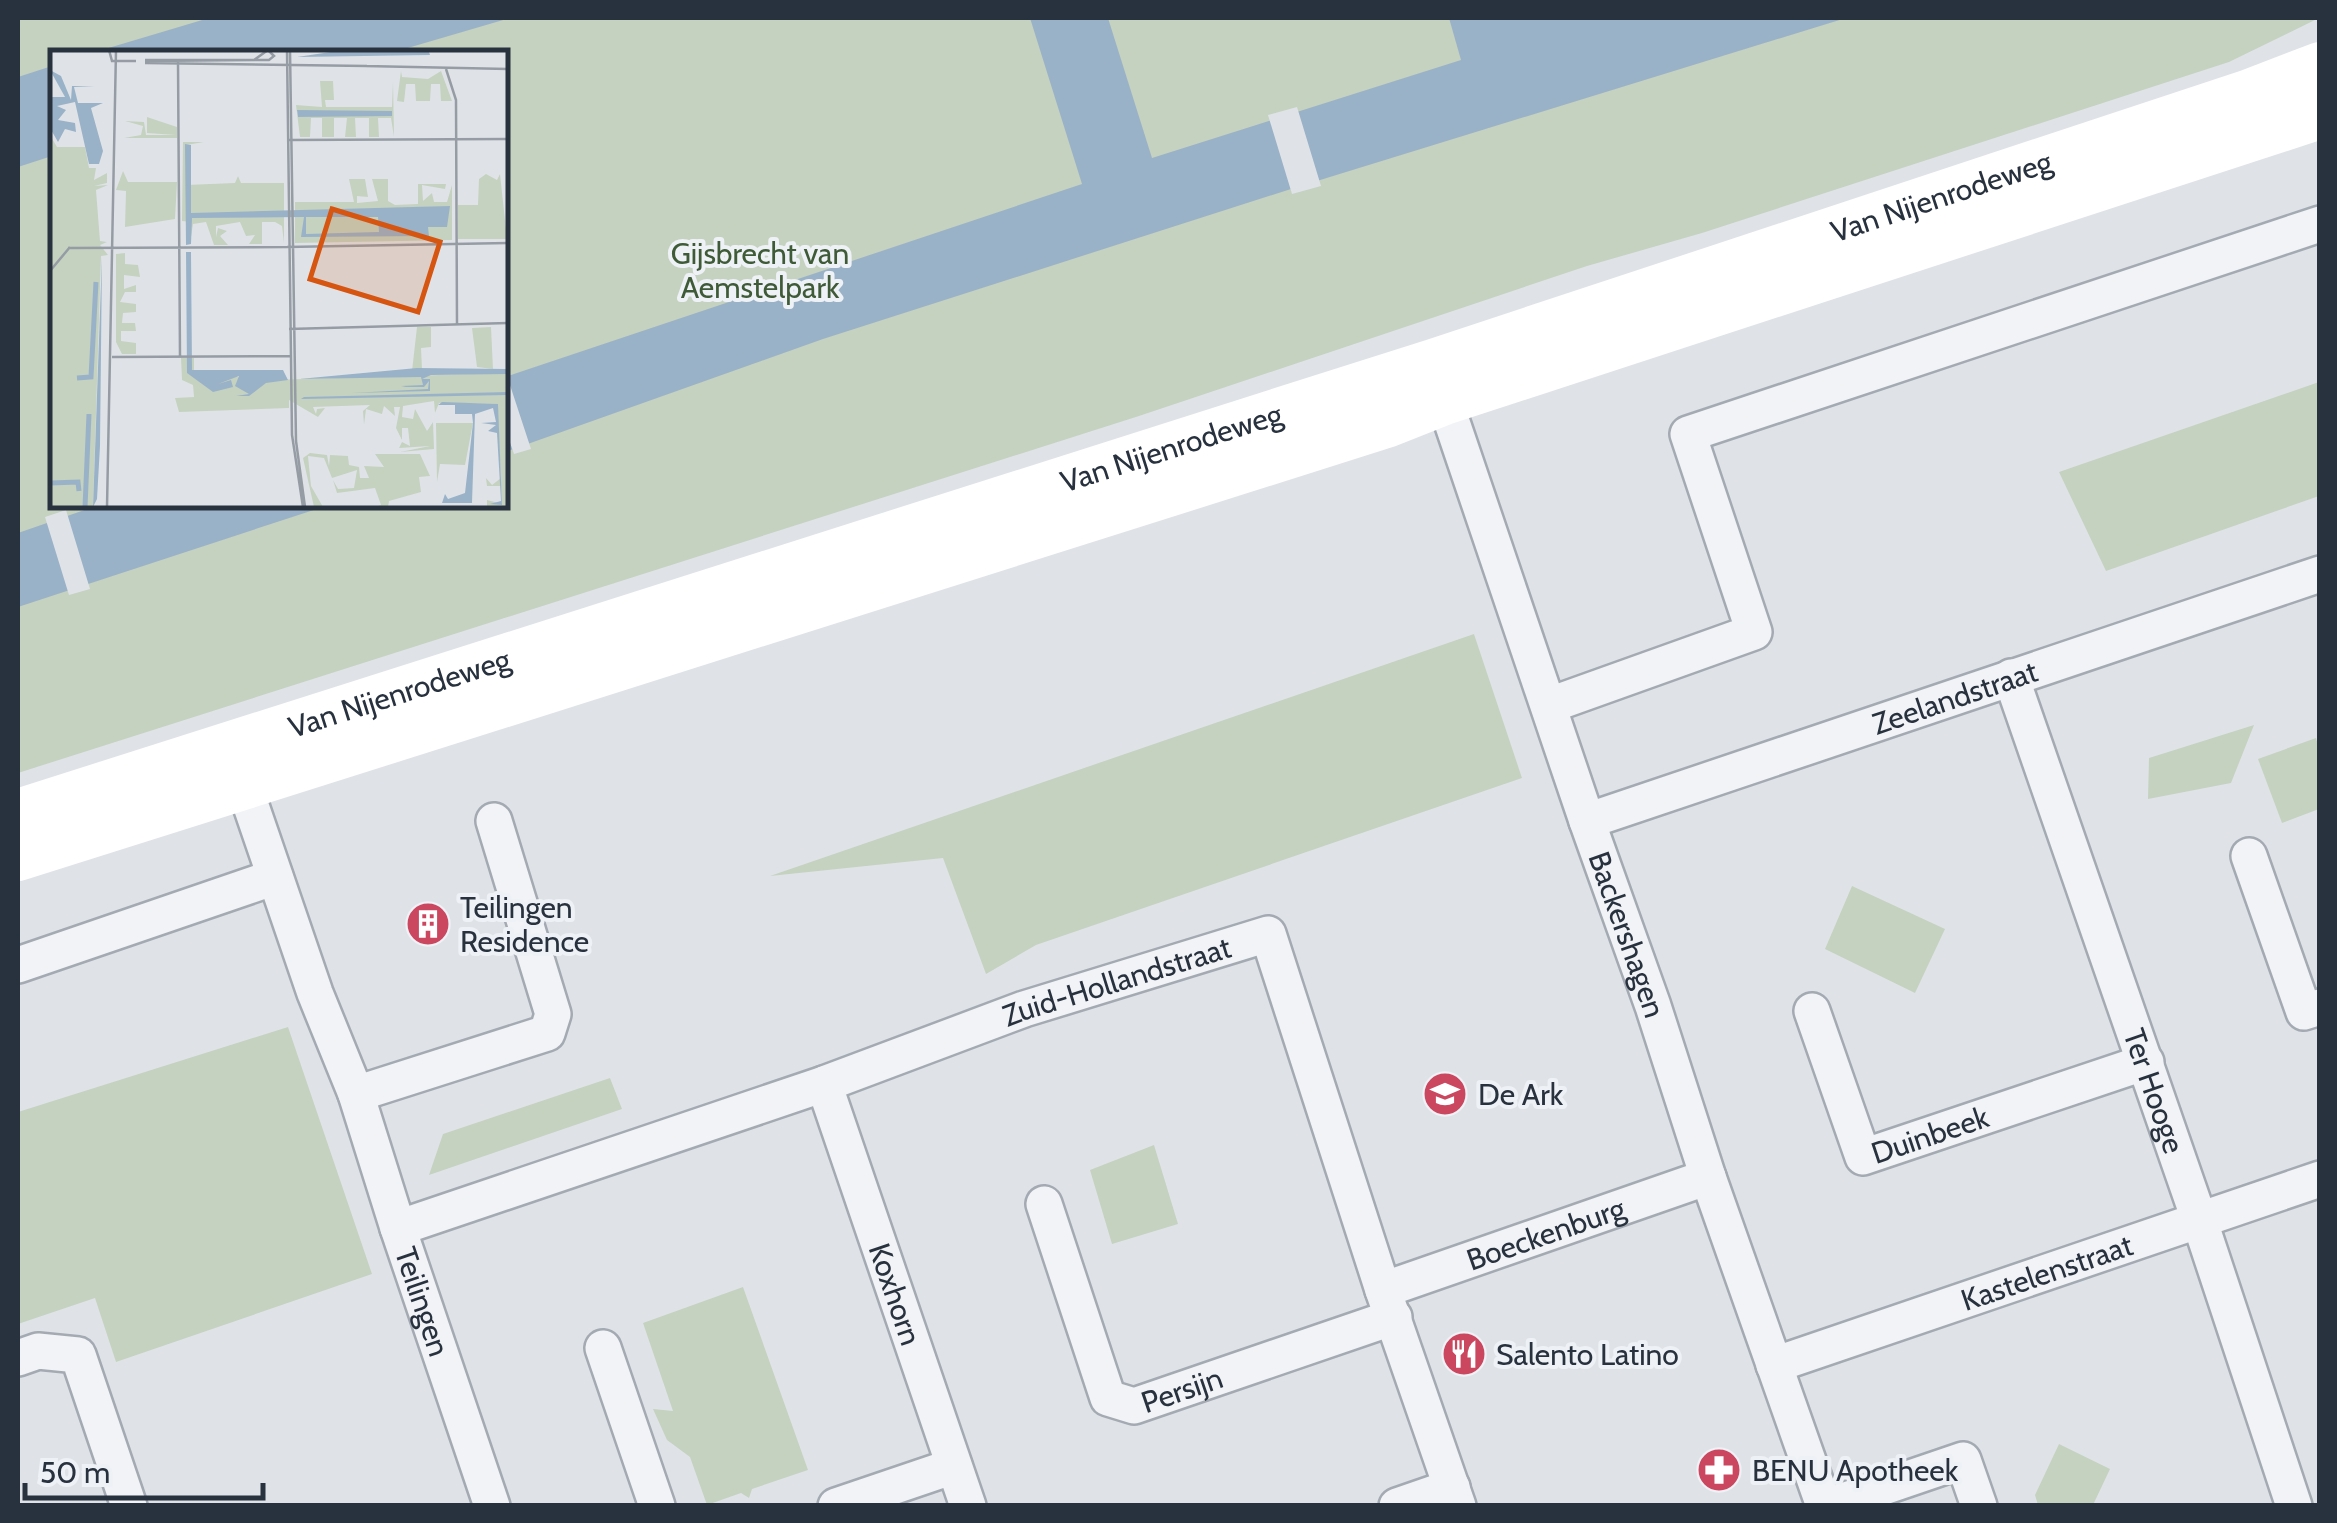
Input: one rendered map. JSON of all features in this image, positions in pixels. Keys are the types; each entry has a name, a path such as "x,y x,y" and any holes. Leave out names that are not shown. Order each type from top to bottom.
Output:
{"main road":[{"name":"Van Nijenrodeweg","path":"1439,382 2320,67"},
{"name":"Van Nijenrodeweg","path":"18,856 237,765 1439,382 2320,114"},
{"name":"Van Nijenrodeweg","path":"18,814 237,765"}],"street":[{"path":"1550,705 1754,632 1688,434 2320,224"},
{"name":"Backershagen","path":"1439,382 1708,1177 1826,1506"},
{"name":"Zeelandstraat","path":"1587,821 2320,574"},
{"name":"Ter Hooge","path":"2011,677 2146,1062 2294,1506"},
{"name":"Teilingen","path":"237,765 315,993 356,1094 492,1506"},
{"path":"356,1094 547,1033 553,1014 494,821"},
{"path":"2250,856 2304,1012 2320,1007"},
{"path":"18,965 275,877"},
{"name":"Zuid-Hollandstraat","path":"398,1228 824,1084 1024,1009 1268,934 1455,1496"},
{"name":"Duinbeek","path":"1812,1011 1863,1157 2146,1062"},
{"name":"Koxhorn","path":"824,1084 968,1506"},
{"name":"Boeckenburg","path":"1388,1304 1708,1177"},
{"name":"Kastelenstraat","path":"1774,1365 2320,1179"},
{"name":"Persijn","path":"1044,1204 1108,1398 1134,1406 1388,1304"},
{"path":"603,1348 657,1506"},
{"path":"18,1358 38,1351 78,1355 129,1506"},
{"path":"1826,1506 1963,1460 1979,1506"},
{"path":"836,1506 954,1466"},
{"path":"1398,1506 1455,1496"}],"green space":[{"name":"Gijsbrecht van Aemstelpark","path":"18,18 2319,18 2229,62 1702,233 1587,266 1139,416 18,773"},
{"path":"2319,382 2319,496 2106,571 2059,472"},
{"path":"1474,634 1522,778 1036,945 986,974 943,858 770,876"},
{"path":"2254,725 2231,783 2148,799 2149,758"},
{"path":"2316,738 2319,809 2282,823 2258,759"},
{"path":"1852,886 1945,929 1915,993 1825,949"},
{"path":"288,1027 372,1274 116,1362 95,1298 18,1324 18,1112"},
{"path":"610,1078 622,1109 429,1175 443,1134"},
{"path":"1154,1145 1178,1224 1112,1244 1090,1170"},
{"path":"743,1287 808,1470 752,1489 749,1498 741,1493 707,1505 690,1457 667,1440 653,1409 673,1411 643,1323"},
{"path":"2059,1444 2110,1469 2093,1505 2038,1505 2035,1495"}],"water":[{"path":"209,18 510,18 401,50 102,50"},
{"path":"1030,18 1108,18 1152,158 1461,60 1449,18 1846,18 1291,189 823,339 508,451 508,376 1082,184"},
{"path":"50,67 50,157 18,167 18,77"},
{"path":"90,508 320,508 18,607 18,533"}],"pier":[{"path":"1297,107 1321,186 1292,194 1268,115"},
{"path":"508,379 531,449 514,454 508,437"},
{"path":"66,510 90,589 69,595 45,517"}],"place":[{"name":"Teilingen Residence","path":"428,924"},
{"name":"De Ark","path":"1445,1094"},
{"name":"Salento Latino","path":"1464,1354"},
{"name":"BENU Apotheek","path":"1719,1470"}]}
